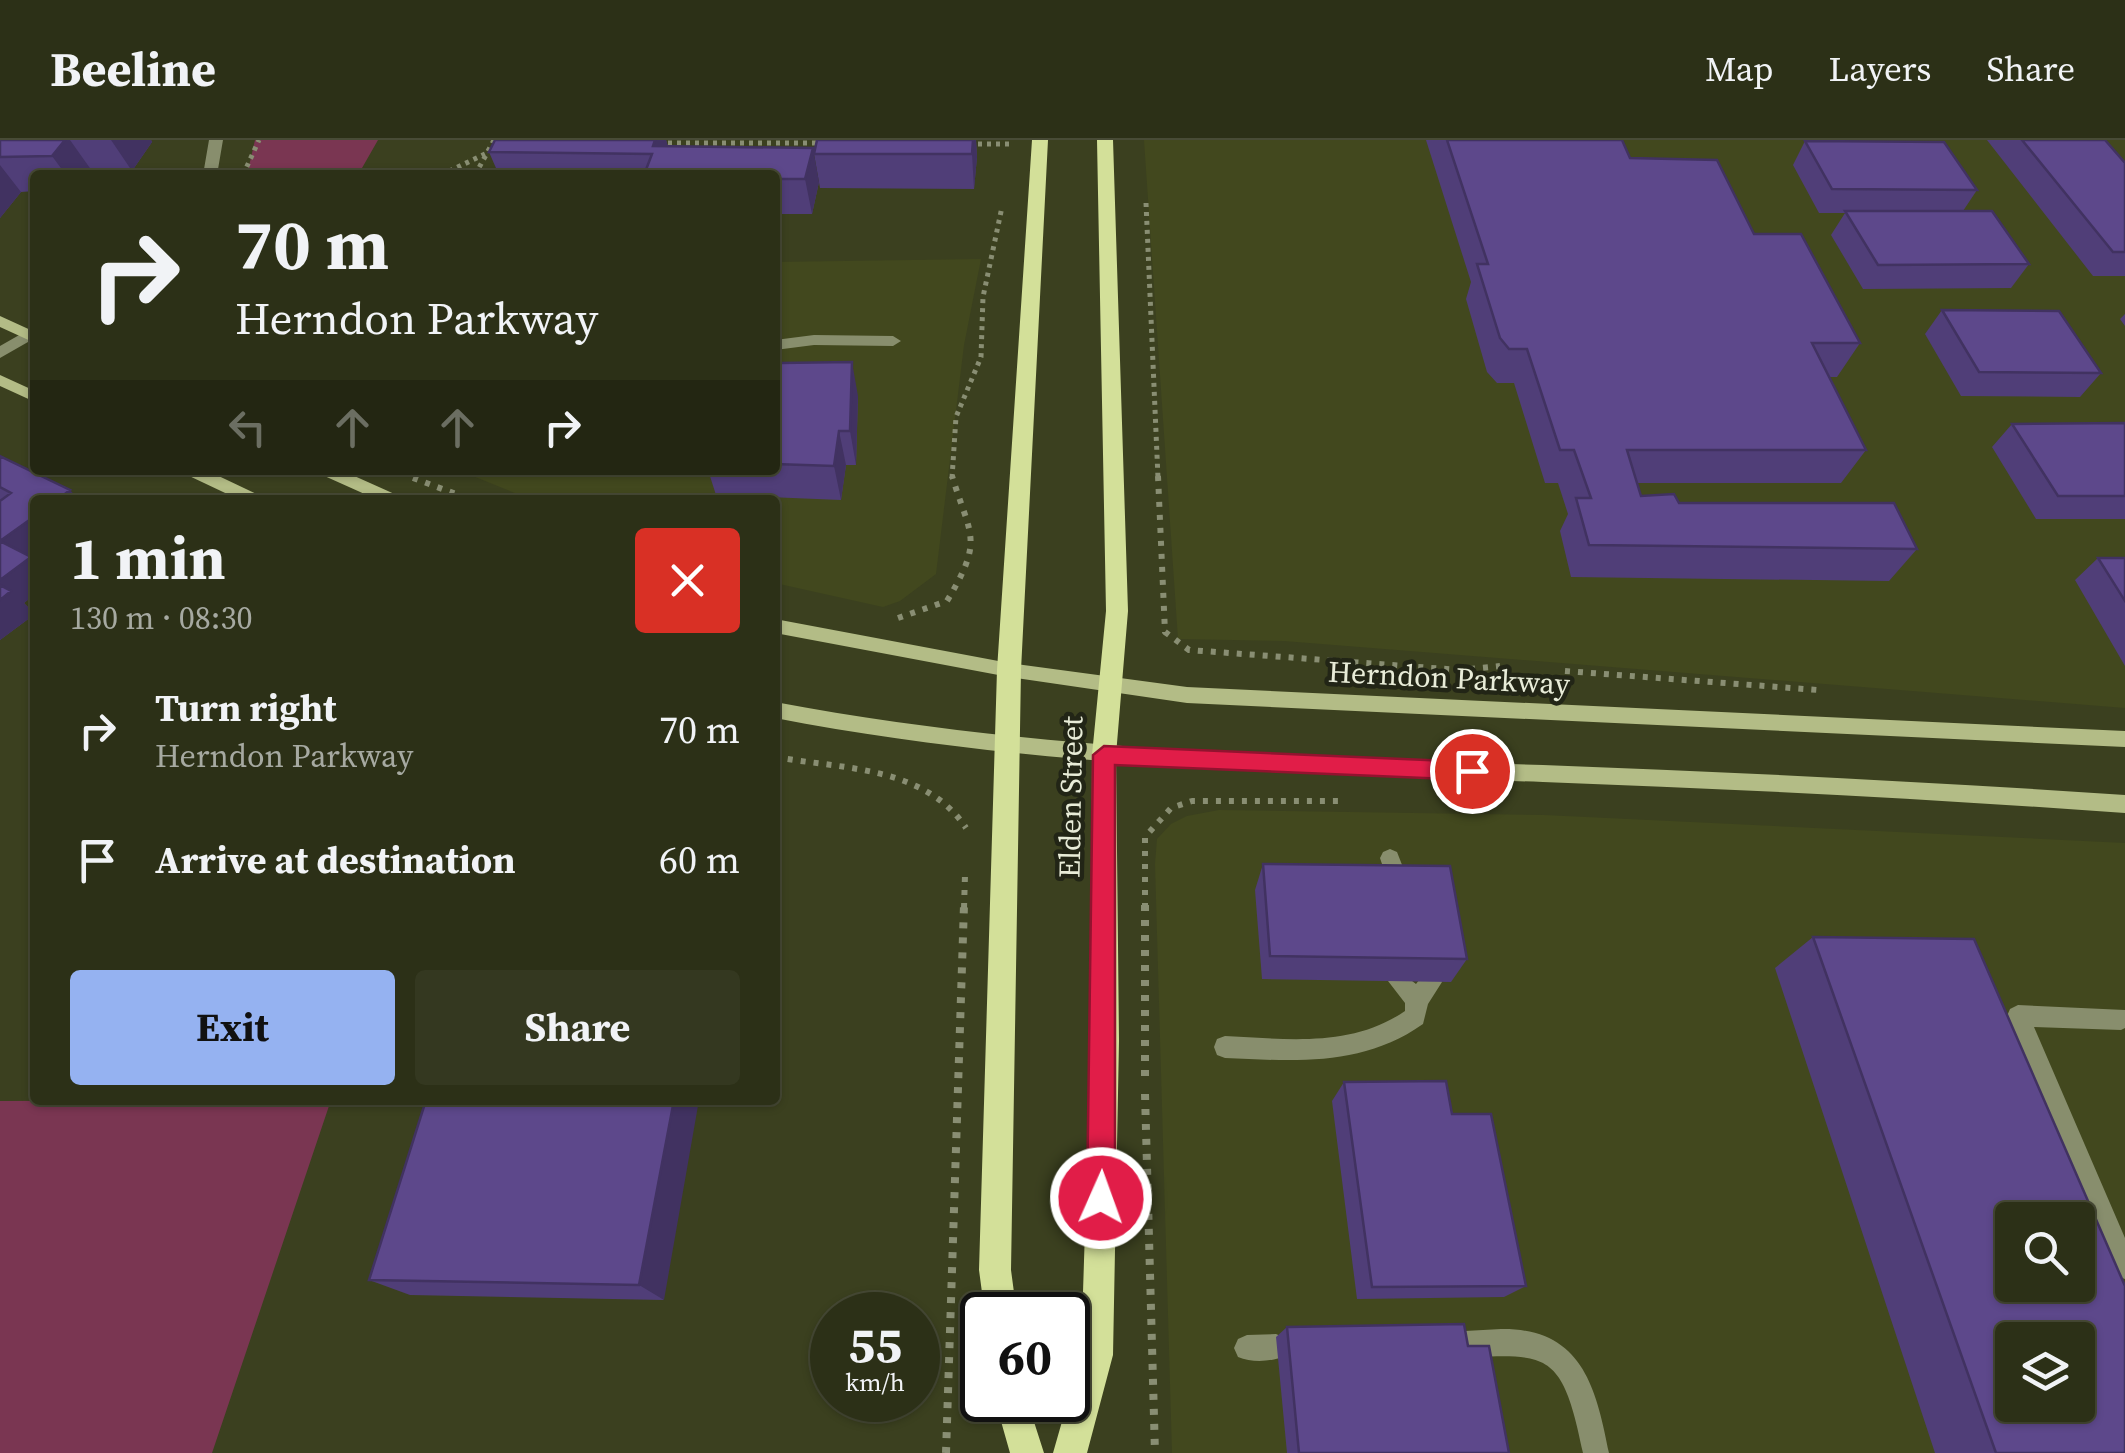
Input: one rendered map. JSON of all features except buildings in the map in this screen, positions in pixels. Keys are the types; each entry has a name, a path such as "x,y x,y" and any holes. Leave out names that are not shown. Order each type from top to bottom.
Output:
{"main road":[{"path":"997,1292 1006,744 1040,140"},
{"name":"Elden Street","path":"1070,1453 1097,1355 1105,1041 1104,755 1116,611 1104,140"},
{"path":"0,321 30,333"},
{"path":"0,380 30,395"},
{"path":"202,475 244,495"},
{"path":"337,475 382,495"},
{"name":"Herndon Parkway","path":"780,627 1009,670 1204,696 2125,740"},
{"path":"780,711 923,736 1104,755 2125,804"},
{"path":"1019,1422 1028,1453"}],"street":[{"path":"211,170 216,140"},
{"path":"0,353 30,336"},
{"path":"780,345 814,340 894,341"},
{"path":"1390,858 1400,889"},
{"path":"1224,1047 1361,1046 1392,1037 1415,1018 1424,991 1399,981"},
{"path":"2121,1020 2018,1016 2125,1267"},
{"path":"1447,1345 1534,1344 1565,1366 1585,1396 1596,1453"},
{"path":"1247,1348 1276,1347"}],"path":[{"path":"245,170 258,140"},
{"path":"478,170 494,141 514,142"},
{"path":"653,142 833,144"},
{"path":"953,144 1013,142 1010,160"},
{"path":"451,170 487,153"},
{"path":"889,620 947,601 960,579 974,538 952,477 956,417 980,357 984,296 1004,192"},
{"path":"1146,204 1165,632 1189,650 1212,655 1460,670 1500,666"},
{"path":"412,478 458,495"},
{"path":"1565,670 1832,692"},
{"path":"780,758 922,784 949,803 966,824 967,839"},
{"path":"1156,1453 1145,1094 1145,837 1170,808 1192,802 1342,802"},
{"path":"946,1453 966,869"}],"shaded area":[{"path":"255,140 378,140 361,170 248,170"},
{"path":"1144,140 2125,140 2125,708 1284,641 1178,639"},
{"path":"981,259 964,345 936,574 900,601 883,607 780,584 780,495 520,495 470,475 780,475 780,262"},
{"path":"1219,810 1544,815 2125,843 2125,1453 1172,1453 1155,864 1157,839 1171,824 1187,816"},
{"path":"0,1101 30,1101 30,1105 329,1105 212,1453 0,1453"}],"route":[{"path":"1101,1198 1104,755 1179,762 1472,771"}]}
